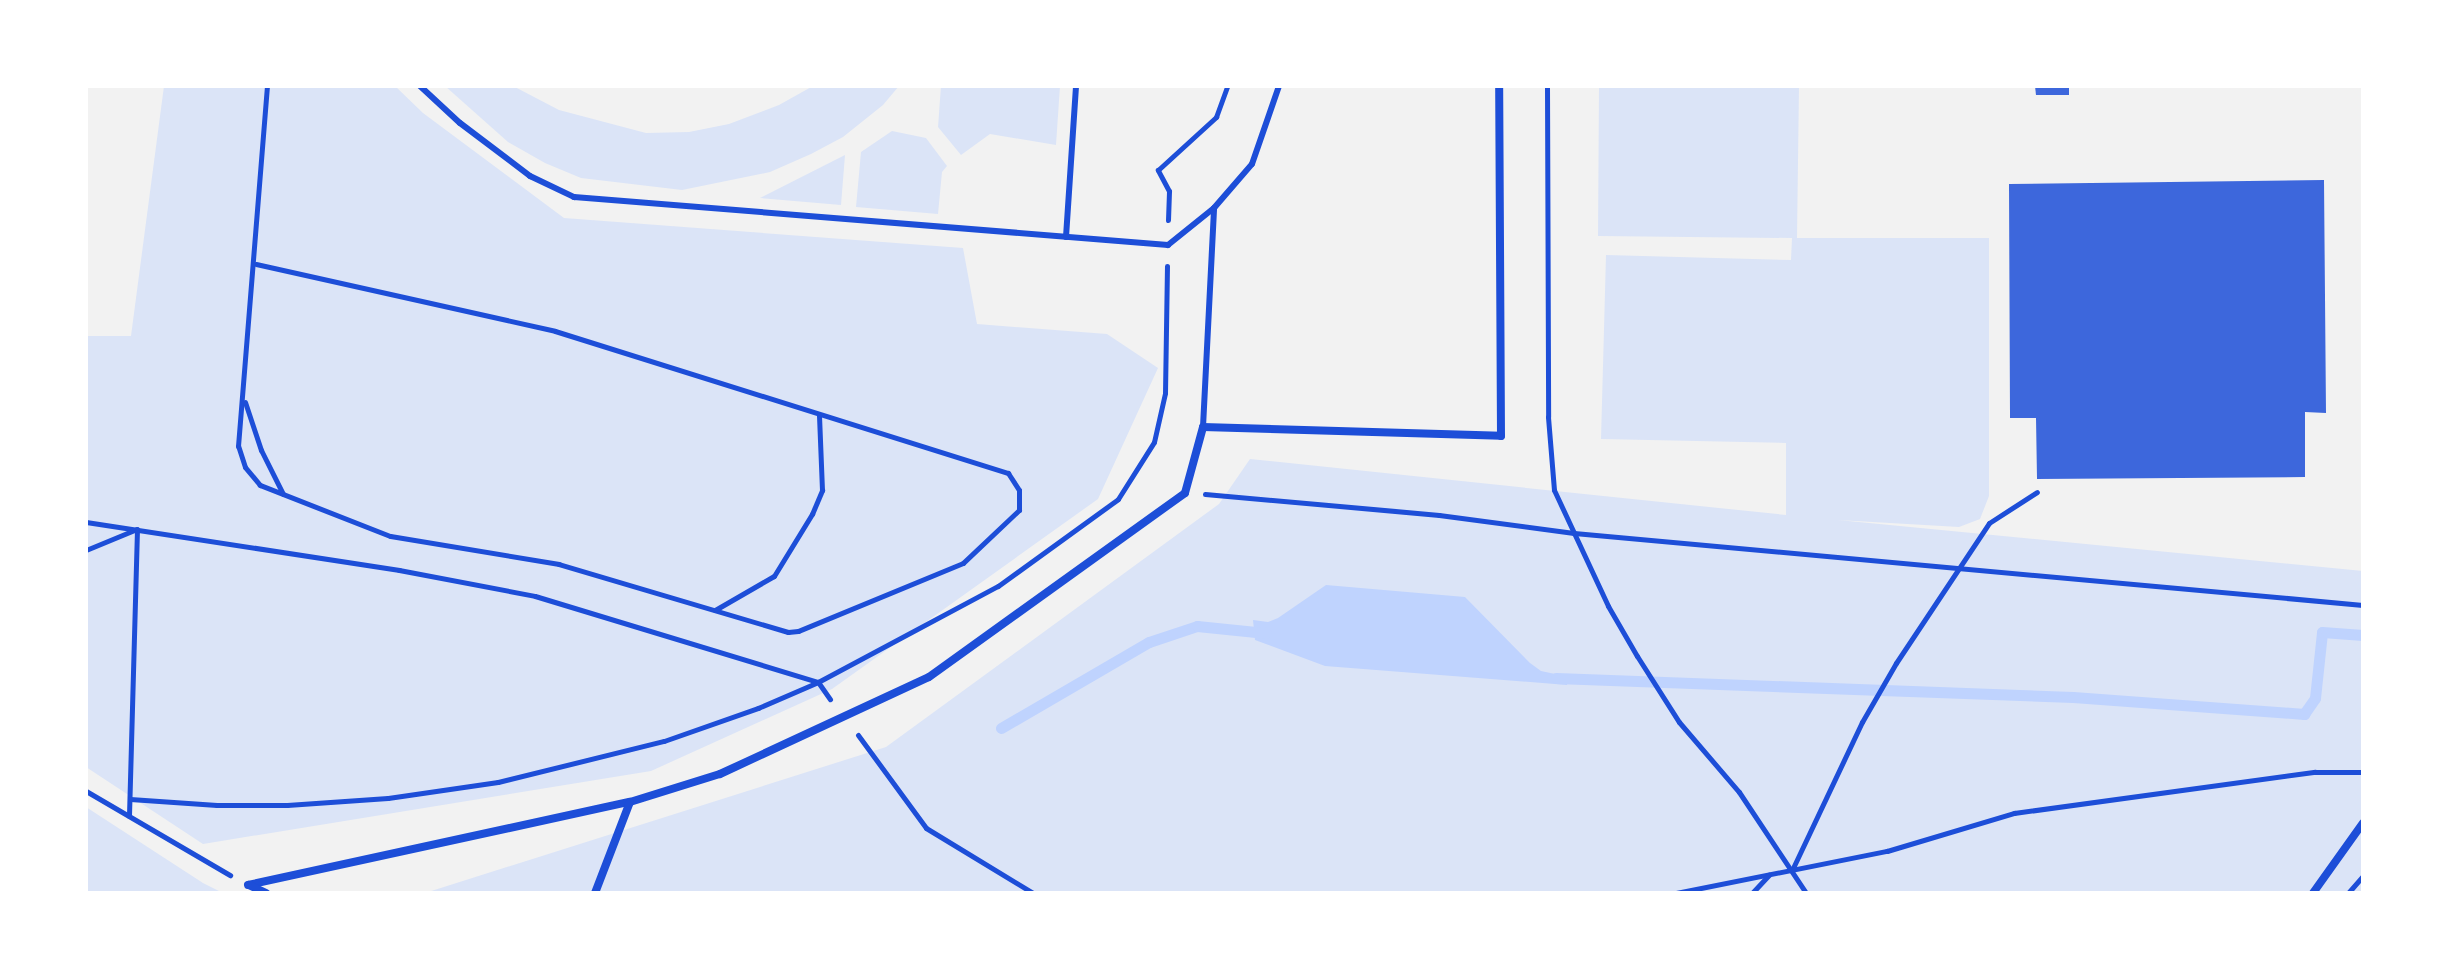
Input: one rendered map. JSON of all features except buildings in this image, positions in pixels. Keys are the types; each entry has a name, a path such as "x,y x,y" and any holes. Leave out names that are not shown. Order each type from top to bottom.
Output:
{"street":[{"path":"248,885 630,802 720,774 929,677 1185,493 1203,427 1501,436 1499,86"},
{"path":"595,893 630,802"},
{"path":"2313,893 2363,823"},
{"path":"248,885 266,893"}],"lane":[{"path":"420,86 460,123 530,176 574,197 1168,245 1214,208 1252,164 1279,86"},
{"path":"1066,237 1076,86"},
{"path":"1203,427 1214,208"}],"path":[{"path":"256,264 555,331 1008,473 1019,490 1019,510 963,563 798,631 788,632 559,564 390,536 260,485 245,467 238,446 256,264 267,86"},
{"path":"130,799 217,805 287,805 388,798 498,782 664,741 758,708 818,682 998,586 1118,499 1154,442 1165,393 1169,191 1158,170 1216,117 1227,86"},
{"path":"1547,86 1548,417 1554,490 1637,656 1679,722 1739,792 1806,893"},
{"path":"243,397 261,450 283,494"},
{"path":"715,610 774,576 812,514 822,490 819,414"},
{"path":"1792,870 1862,722 1896,663 1989,523 2037,492"},
{"path":"1185,493 1439,515 1574,533 2363,605"},
{"path":"86,522 399,570 535,596 818,682 875,754 926,828 1033,893"},
{"path":"86,550 137,529"},
{"path":"129,816 137,529"},
{"path":"1676,893 1887,851 2014,813 2315,772 2363,772"},
{"path":"86,791 248,885"},
{"path":"1752,893 1769,874"},
{"path":"2348,893 2363,876"}],"shaded area":[{"path":"164,86 395,86 423,113 564,218 963,248 977,324 1107,334 1158,368 1098,499 832,689 651,771 203,844 86,767 86,336 131,336"},
{"path":"445,86 513,86 559,110 646,133 689,132 729,124 779,105 813,86 899,86 883,105 843,137 811,154 770,172 682,190 581,178 545,163 508,142"},
{"path":"941,86 1060,86 1056,145 990,134 961,155 938,127"},
{"path":"1599,86 1799,86 1797,238 1989,238 1989,496 1980,519 1959,527 1838,520 2363,571 2363,893 425,893 886,747 1219,504 1250,459 1786,515 1786,443 1601,439 1606,255 1791,260 1792,238 1598,236"},
{"path":"892,131 926,138 947,166 942,172 938,214 856,207 861,152"},
{"path":"845,155 841,205 760,198"},
{"path":"86,807 203,883 223,893 86,893"}],"water":[{"path":"1326,585 1465,597 1530,663 1541,671 1569,677 1567,685 1325,666 1255,640 1253,620 1268,622 1278,618"}],"waterway":[{"path":"1001,728 1149,642 1197,626 1266,633"},
{"path":"1556,678 2073,697 2304,714 2315,698 2322,632 2363,635"}]}
